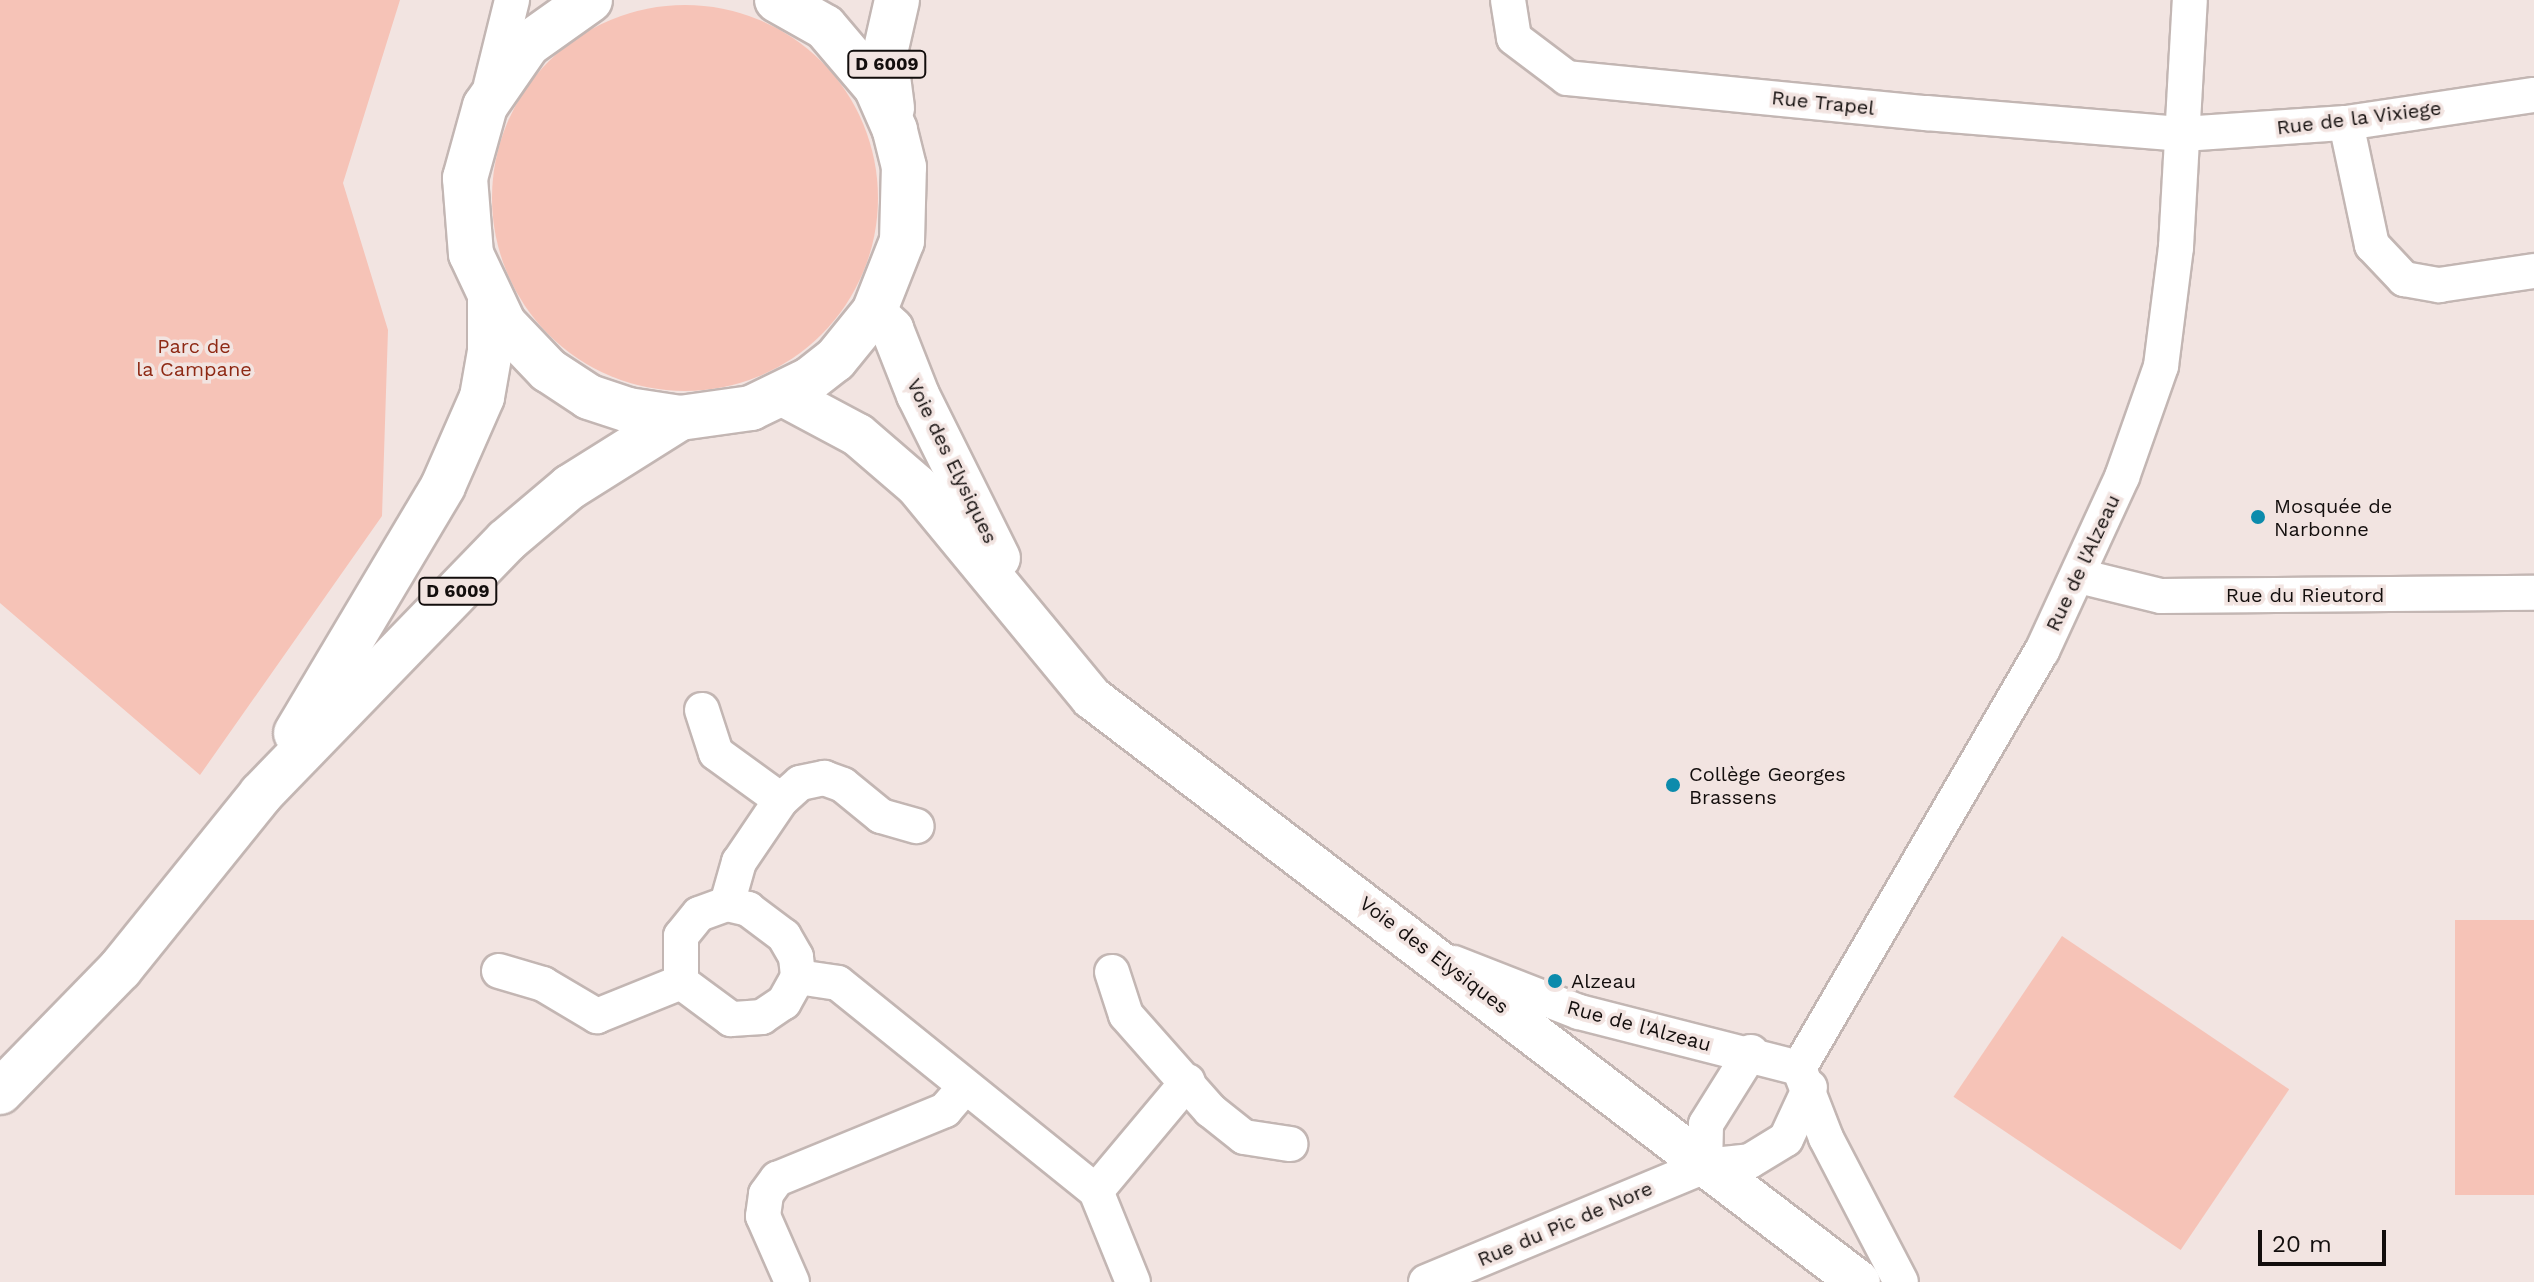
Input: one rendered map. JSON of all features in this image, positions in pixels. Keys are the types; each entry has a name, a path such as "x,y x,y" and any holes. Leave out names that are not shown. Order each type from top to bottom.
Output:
{"main road":[{"path":"590,0 528,44 485,106 473,137 464,208 471,254 490,299 528,352 589,397 628,410 680,418 751,408 783,395 835,360 874,312 894,269 905,221 904,167 895,130 863,68 825,27 777,0"},
{"name":"D 6009","path":"895,130 885,53 897,0"},
{"name":"D 6009","path":"261,794 443,486 482,397 490,351 490,299"},
{"name":"D 6009","path":"0,1092 120,969 261,794 506,541 570,487 680,418"}],"street":[{"path":"485,106 512,0"},
{"name":"Rue Trapel","path":"1508,0 1514,38 1567,78 2183,134"},
{"name":"Rue de l'Alzeau","path":"1705,1166 1750,1161 1786,1139 1805,1078 2034,665 2079,576 2122,477 2161,366 2176,247 2190,0"},
{"name":"Rue de la Vixiege","path":"2183,134 2346,123 2534,95"},
{"path":"2346,123 2372,245 2404,279 2439,285 2534,271"},
{"name":"Voie des Elysiques","path":"874,312 892,329 918,395 1026,613"},
{"name":"Voie des Elysiques","path":"783,395 858,435 917,486 1026,613 1092,698 1439,957 1705,1166 1859,1282"},
{"name":"Rue du Rieutord","path":"2079,576 2161,596 2534,593"},
{"path":"702,710 716,753 781,800"},
{"path":"727,904 739,862 781,800 800,783 824,778 843,785 881,816 917,826"},
{"path":"727,904 748,909 784,936 796,957 798,977 784,1002 762,1017 731,1019 681,982 681,936 699,914 727,904"},
{"name":"Rue de l'Alzeau","path":"1439,957 1579,1012 1751,1052 1805,1078"},
{"path":"499,971 543,984 597,1016 681,982"},
{"path":"1112,972 1126,1015 1188,1081 1210,1110 1244,1137 1290,1144"},
{"path":"798,977 838,983 963,1089 1096,1191 1133,1282"},
{"path":"1705,1166 1706,1124 1751,1052"},
{"path":"1805,1078 1826,1138 1901,1282"},
{"path":"1096,1191 1188,1081"},
{"path":"792,1282 763,1216 766,1194 777,1179 945,1110 963,1089"},
{"name":"Rue du Pic de Nore","path":"1426,1282 1705,1166"}],"green space":[{"name":"Parc de la Campane","path":"0,0 400,0 343,183 388,330 382,516 200,775 0,603"},
{"path":"685,5 723,9 759,20 792,38 821,62 845,91 863,124 874,160 878,198 874,236 863,272 845,305 821,334 792,358 759,376 723,387 685,391 647,387 611,376 578,358 549,334 525,305 507,272 496,236 492,198 496,160 507,124 525,91 549,62 578,38 611,20 647,9"},
{"path":"2455,920 2534,920 2534,1195 2455,1195"},
{"path":"2062,936 2289,1089 2181,1250 1954,1097"}],"place":[{"name":"Mosquée de Narbonne","path":"2258,517"},
{"name":"Collège Georges Brassens","path":"1673,785"},
{"name":"Alzeau","path":"1555,981"}]}
